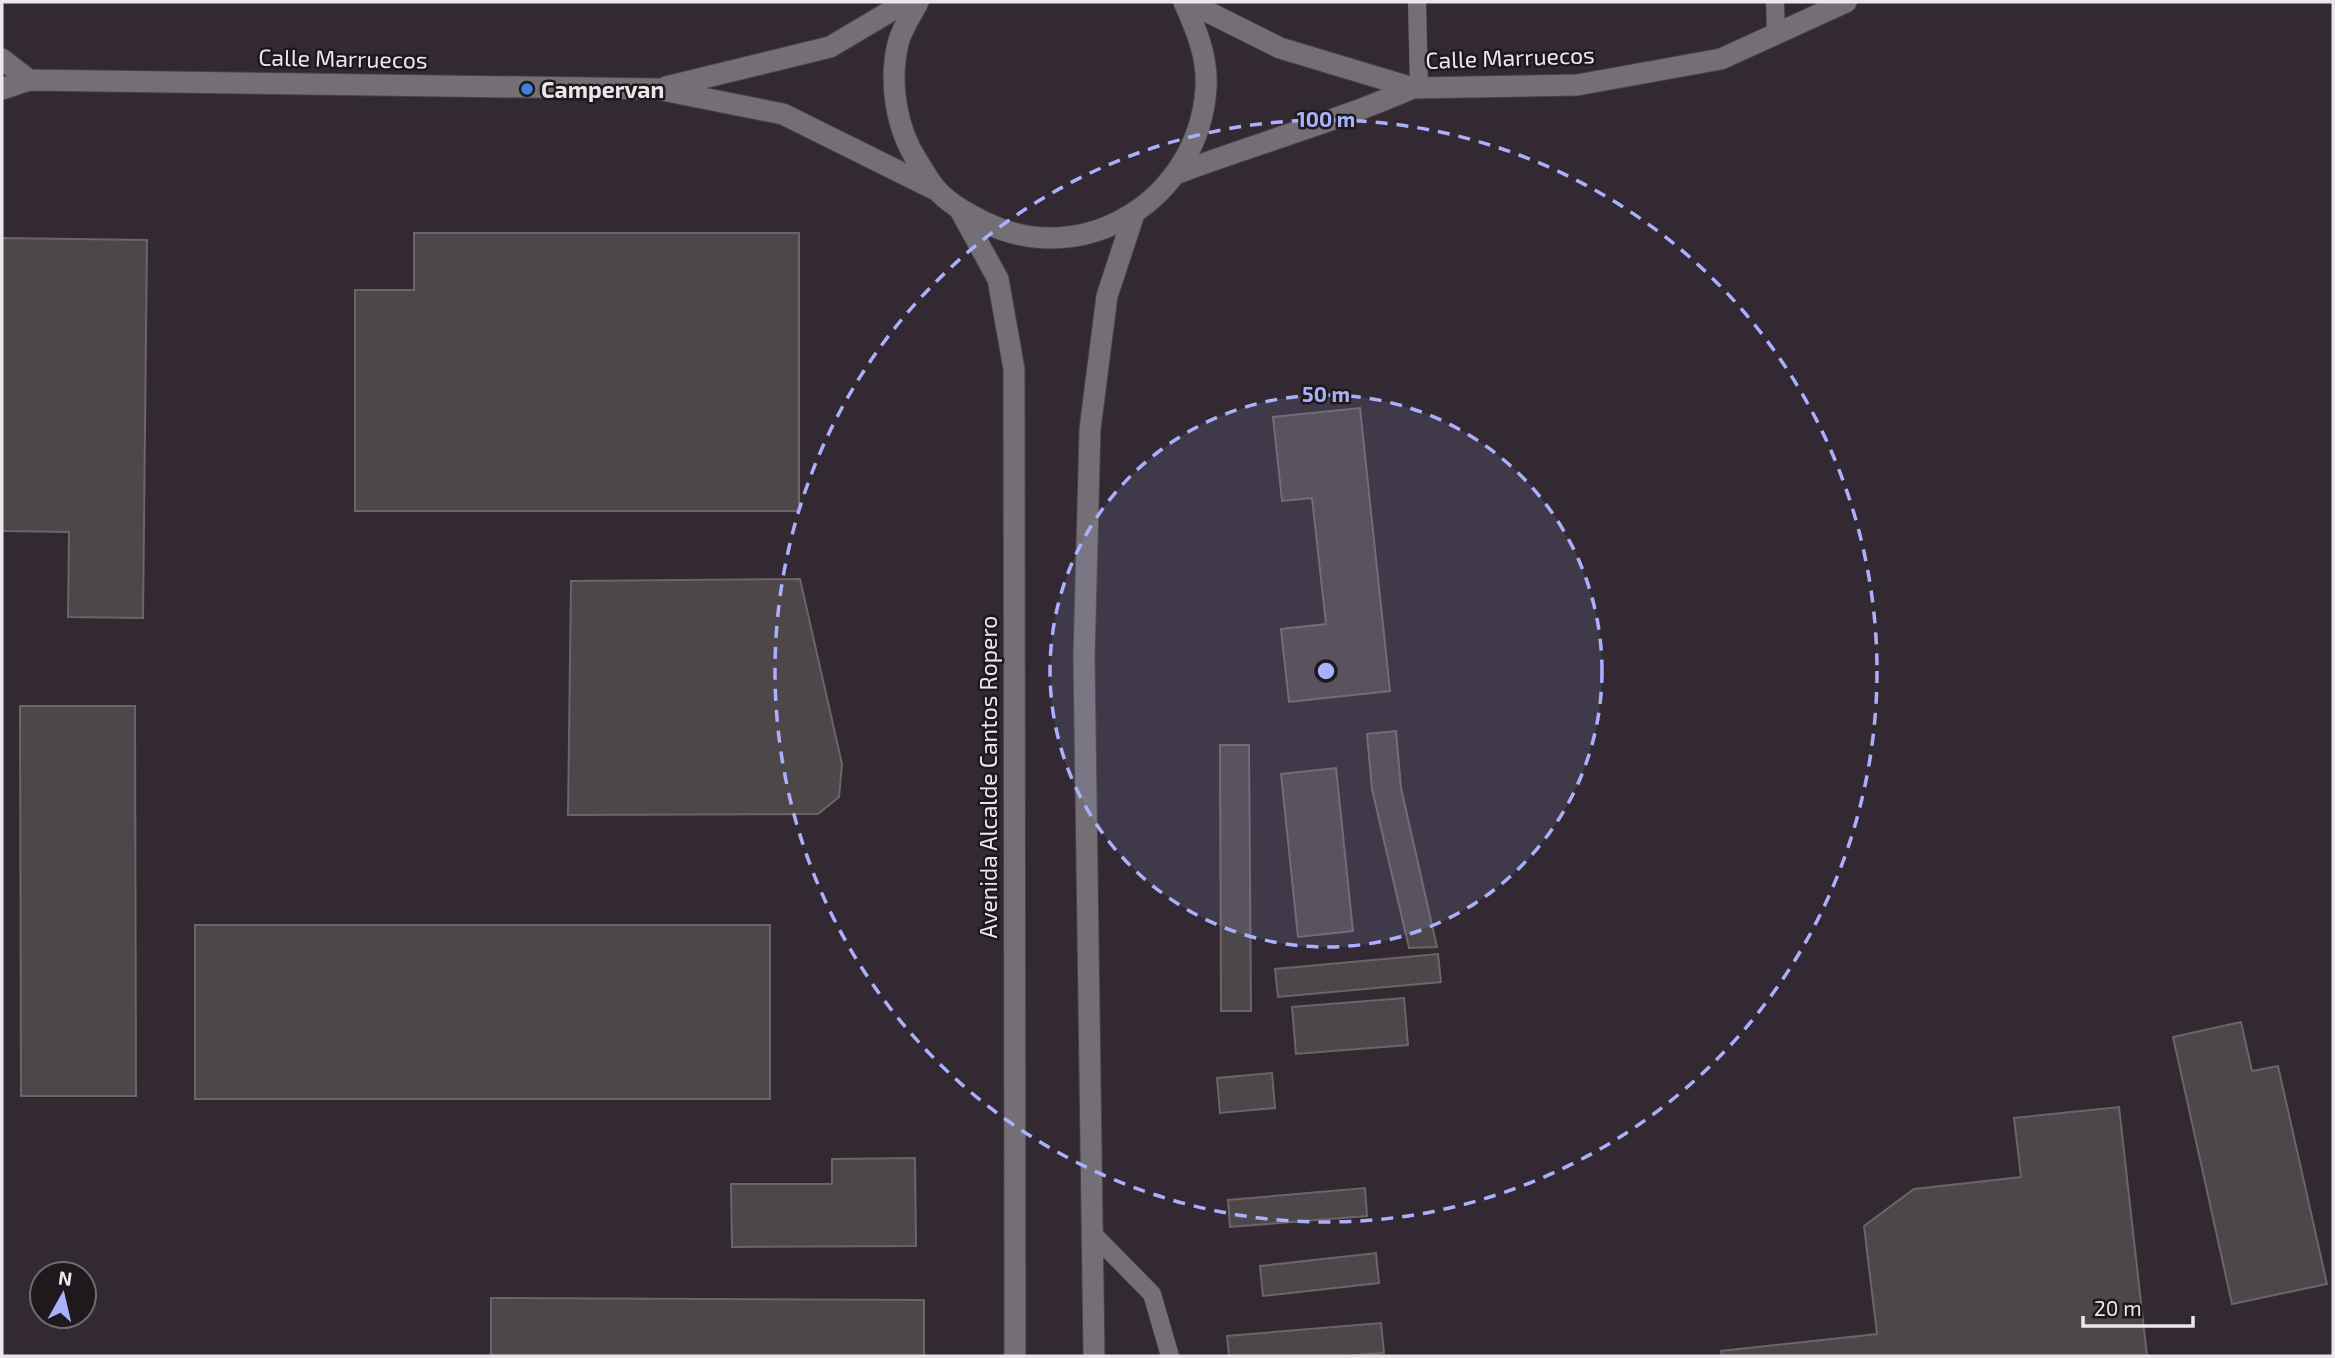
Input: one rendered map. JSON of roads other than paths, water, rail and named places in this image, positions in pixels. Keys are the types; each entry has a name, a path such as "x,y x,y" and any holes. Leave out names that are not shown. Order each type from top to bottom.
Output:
{"main road":[{"name":"Calle Marruecos","path":"657,89 830,47 906,2"},
{"path":"918,2 899,40 894,93 907,145 936,190 960,209 1001,230 1046,238 1092,233 1133,214 1158,196 1178,173 1199,132 1207,87 1201,41 1186,2"},
{"name":"Calle Marruecos","path":"1186,2 1280,48 1416,88 1577,85 1721,59 1846,2"},
{"path":"2,59 29,80"},
{"name":"Calle Marruecos","path":"2,89 29,80 657,89 783,114 936,190"},
{"name":"Calle Marruecos","path":"1178,173 1274,137 1375,105 1416,88"},
{"name":"Avenida Alcalde Cantos Ropero","path":"960,209 999,279 1014,369 1015,1356"},
{"path":"1094,1356 1084,657 1090,429 1107,296 1133,214"}],"lane":[{"path":"1416,88 1417,2"},
{"path":"1775,2 1776,34"},
{"path":"1094,1235 1153,1294 1170,1356"}],"place":[{"name":"Campervan","path":"527,89"}]}
